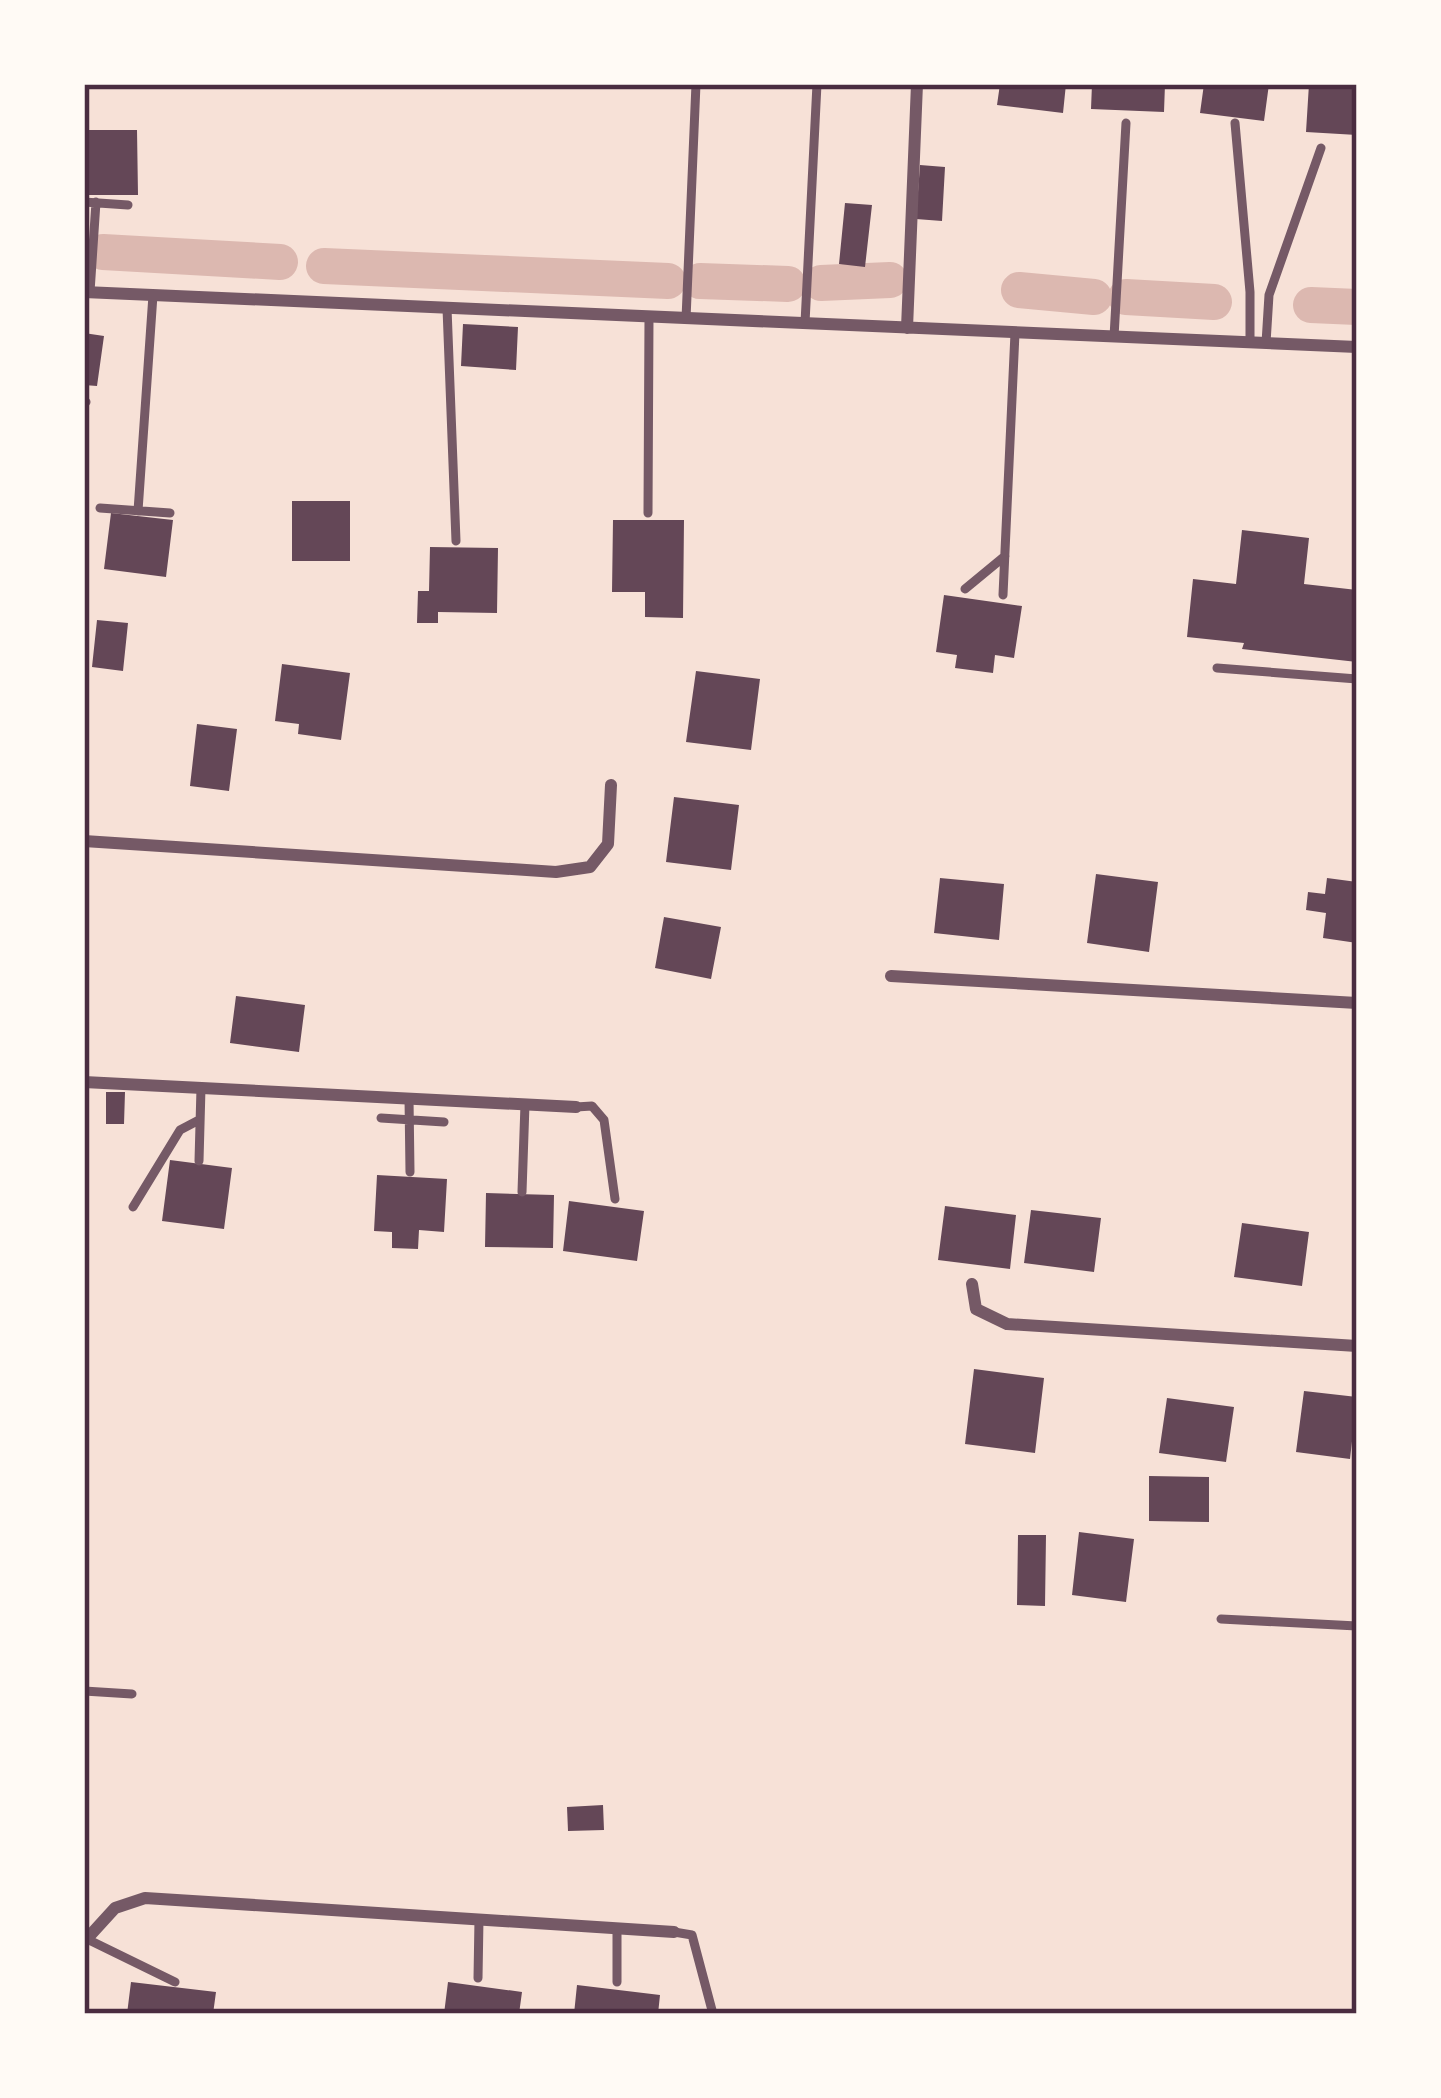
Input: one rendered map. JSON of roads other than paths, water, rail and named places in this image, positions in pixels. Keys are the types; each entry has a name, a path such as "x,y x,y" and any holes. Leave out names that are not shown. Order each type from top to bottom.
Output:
{"street":[{"path":"908,328 916,84"},
{"path":"87,292 1357,347"},
{"path":"84,841 556,872 590,867 608,844 611,784"},
{"path":"891,976 1357,1003"},
{"path":"84,1082 576,1107"},
{"path":"973,1284 976,1310 1007,1324 1357,1346"},
{"path":"86,1941 115,1908 145,1898 674,1932"}],"lane":[{"path":"686,319 696,84"},
{"path":"805,323 817,84"},
{"path":"1114,337 1126,123"},
{"path":"1235,123 1250,343"},
{"path":"1266,343 1269,295 1321,148"},
{"path":"84,202 128,205"},
{"path":"87,292 97,202"},
{"path":"138,511 153,295"},
{"path":"447,308 456,541"},
{"path":"648,513 649,317"},
{"path":"1004,595 1015,333"},
{"path":"100,508 170,514"},
{"path":"965,589 1005,556"},
{"path":"1217,668 1357,679"},
{"path":"199,1161 200,1088"},
{"path":"409,1098 410,1172"},
{"path":"522,1192 525,1104"},
{"path":"576,1107 592,1106 604,1120 615,1198"},
{"path":"381,1118 444,1122"},
{"path":"134,1207 180,1130 199,1120"},
{"path":"1221,1619 1357,1626"},
{"path":"84,1691 132,1694"},
{"path":"478,1978 479,1919"},
{"path":"616,1928 617,1982"},
{"path":"674,1932 692,1934 713,2014"},
{"path":"86,1941 175,1982"}],"waterway":[{"path":"103,252 280,262"},
{"path":"324,266 668,281"},
{"path":"821,283 890,280"},
{"path":"700,281 788,284"},
{"path":"1019,290 1094,297"},
{"path":"1126,297 1214,302"},
{"path":"1311,305 1357,307"}]}
